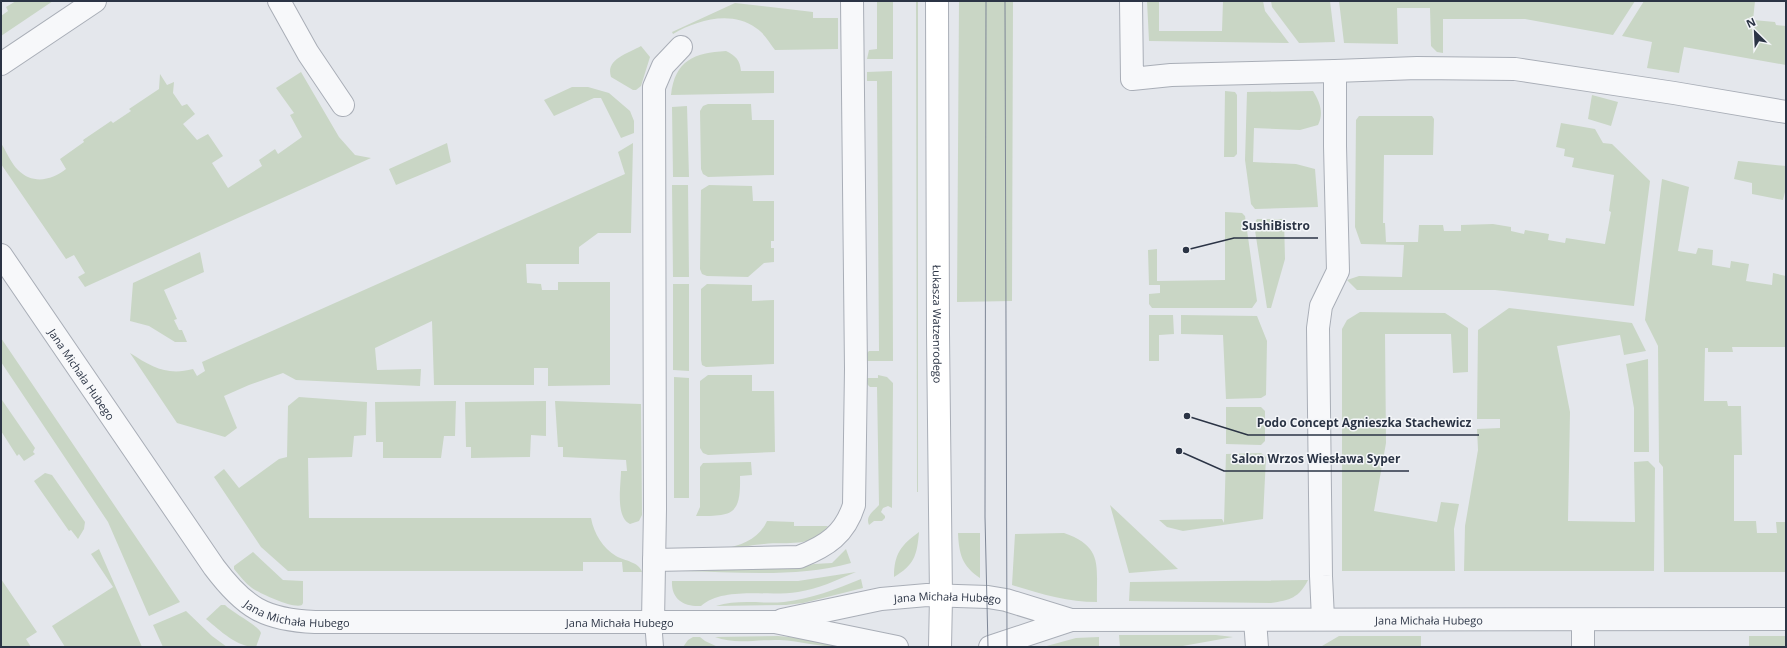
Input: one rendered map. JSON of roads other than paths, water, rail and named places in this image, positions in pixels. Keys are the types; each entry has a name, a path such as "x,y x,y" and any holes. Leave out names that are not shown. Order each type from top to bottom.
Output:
{"street":[{"path":"1,64 95,1"},
{"path":"279,1 308,53 342,105"},
{"path":"654,560 799,557 816,550 828,542 846,524 851,514 854,505 856,369 852,1"},
{"name":"Łukasza Watzenrodego","path":"937,1 941,597 940,647"},
{"path":"1131,1 1132,79 1171,75 1417,68 1515,69 1674,93 1786,112"},
{"path":"653,621 654,87 663,66 681,46"},
{"path":"1324,619 1321,576 1318,328 1321,306 1338,271 1336,71"},
{"name":"Jana Michała Hubego","path":"1,255 214,567 235,593 251,607 280,618 295,621 315,622 775,622 897,647"},
{"name":"Jana Michała Hubego","path":"775,622 881,599 912,596 988,597 1006,600 1071,620 1786,620"},
{"name":"Jana Michała Hubego","path":"990,647 1071,620"},
{"path":"1255,620 1257,647"},
{"path":"1583,620 1583,647"}],"lane":[{"path":"653,621 655,647"}],"tram line":[{"path":"986,1 985,517 988,647"},
{"path":"1005,1 1007,647"}],"place":[{"name":"SushiBistro","path":"1186,250"},
{"name":"Podo Concept Agnieszka Stachewicz","path":"1187,416"},
{"name":"Salon Wrzos Wiesława Syper","path":"1179,451"}]}
